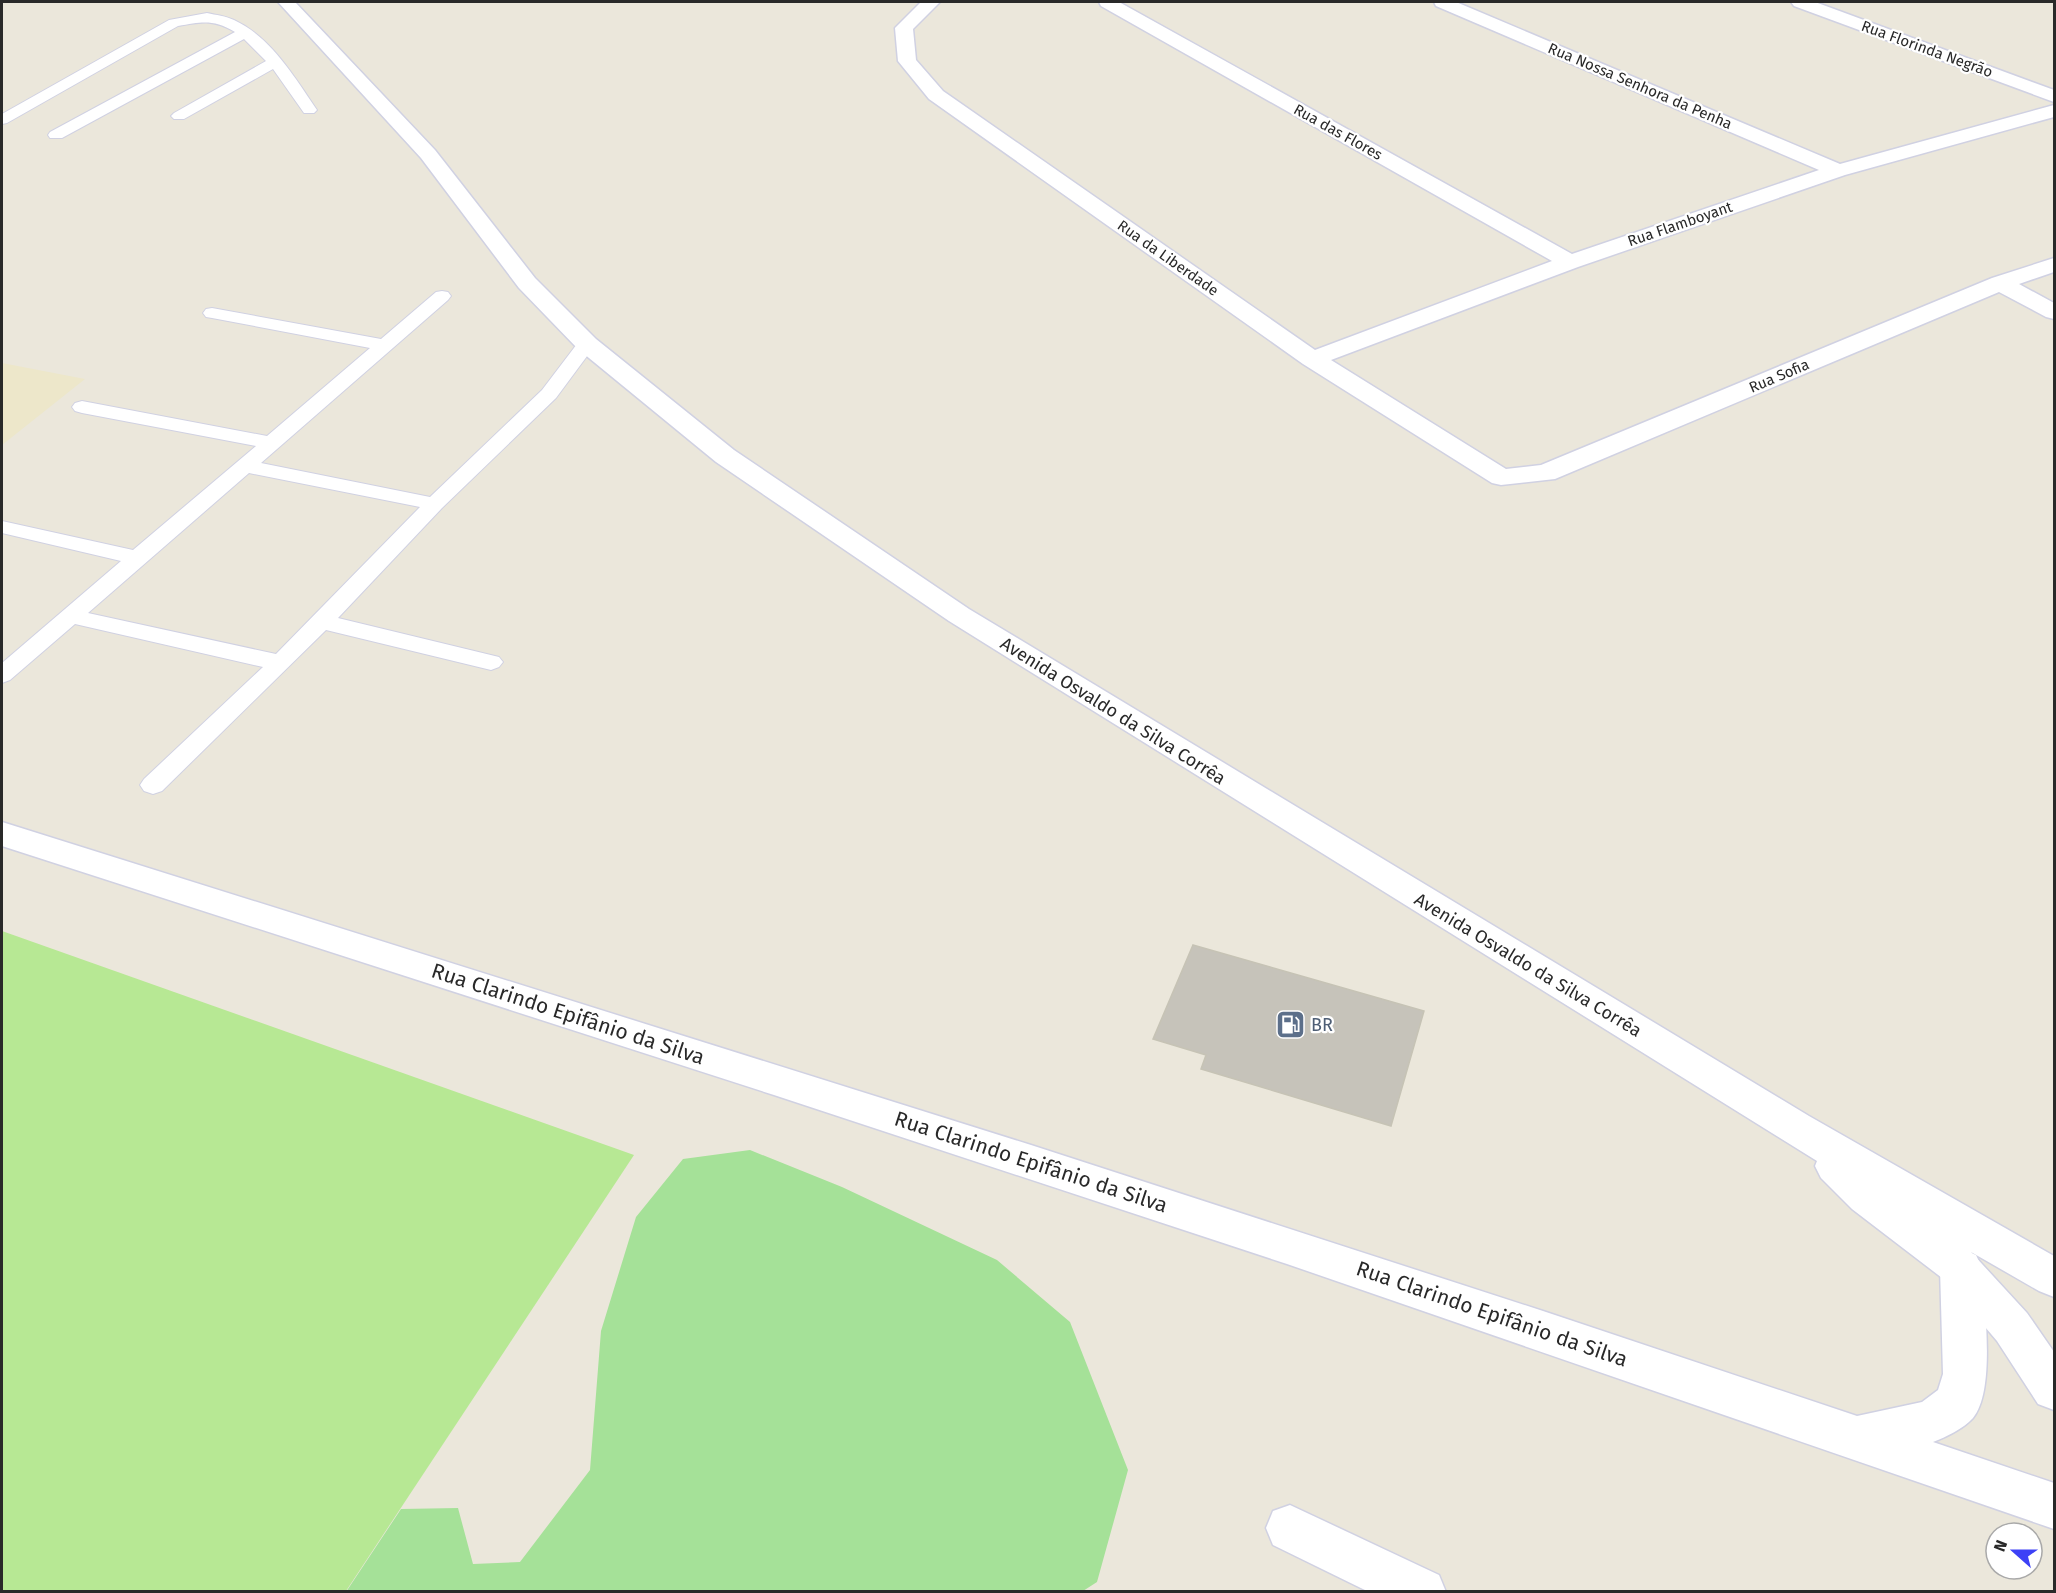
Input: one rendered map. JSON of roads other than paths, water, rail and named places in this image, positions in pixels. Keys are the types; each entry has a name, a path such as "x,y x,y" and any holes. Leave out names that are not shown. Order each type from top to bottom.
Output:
{"street":[{"name":"Avenida Osvaldo da Silva Corrêa","path":"286,2 428,154 527,283 587,344 725,456 959,615 1795,1128 2055,1278"},
{"name":"Rua da Liberdade","path":"931,2 904,28 907,61 936,95 1312,359 1501,477"},
{"name":"Rua das Flores","path":"1107,2 1570,262"},
{"name":"Rua Nossa Senhora da Penha","path":"1442,2 1838,171"},
{"name":"Rua Florinda Negrão","path":"1800,2 2055,96"},
{"name":"Rua Flamboyant","path":"1312,359 1570,262 1838,171 2055,111"},
{"name":"Rua Sofia","path":"1501,477 1546,473 2000,283 2055,265"},
{"path":"2000,283 2055,312"},
{"name":"Rua Clarindo Epifânio da Silva","path":"2,834 1153,1201 1858,1437 2055,1506"},
{"path":"1795,1128 1866,1197 1961,1268 2012,1327 2055,1389"},
{"path":"1858,1437 1932,1421 1957,1402 1965,1374 1961,1268"},
{"path":"1290,1528 1422,1592"}],"lane":[{"path":"2,120 174,23 207,17 228,22 245,32 275,62 309,110"},
{"path":"56,135 245,32"},
{"path":"179,116 275,62"},
{"path":"2,675 442,296"},
{"path":"212,313 385,345"},
{"path":"153,785 281,663 435,504 549,394 587,344"},
{"path":"82,407 272,443"},
{"path":"245,466 435,504"},
{"path":"2,527 138,558"},
{"path":"70,616 281,663"},
{"path":"320,621 490,662"}],"place":[{"name":"BR","path":"1290,1025"}]}
